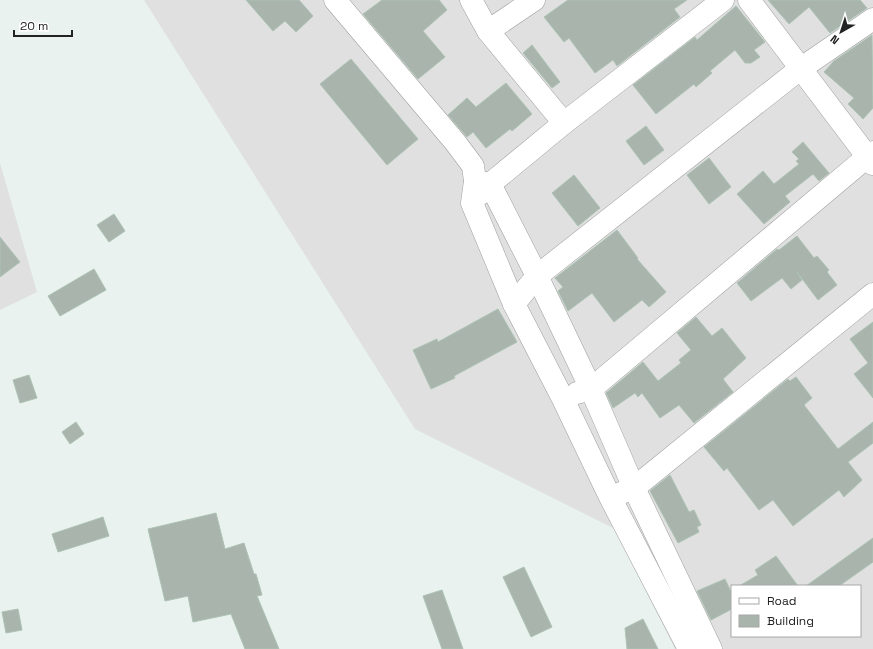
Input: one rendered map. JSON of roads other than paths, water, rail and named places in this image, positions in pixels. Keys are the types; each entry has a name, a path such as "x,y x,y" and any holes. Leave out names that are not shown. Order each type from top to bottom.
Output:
{"street":[{"path":"335,0 455,142 473,166 537,276 591,388 634,488 711,649"},
{"path":"471,0 488,31 564,123"},
{"path":"488,31 534,0"},
{"path":"689,649 610,497 563,399 514,304 472,203 482,182 564,123 723,0"},
{"path":"563,399 591,388 871,158 800,69 749,0"},
{"path":"514,304 537,276 800,69 873,19"},
{"path":"610,497 634,488 873,294"}]}
